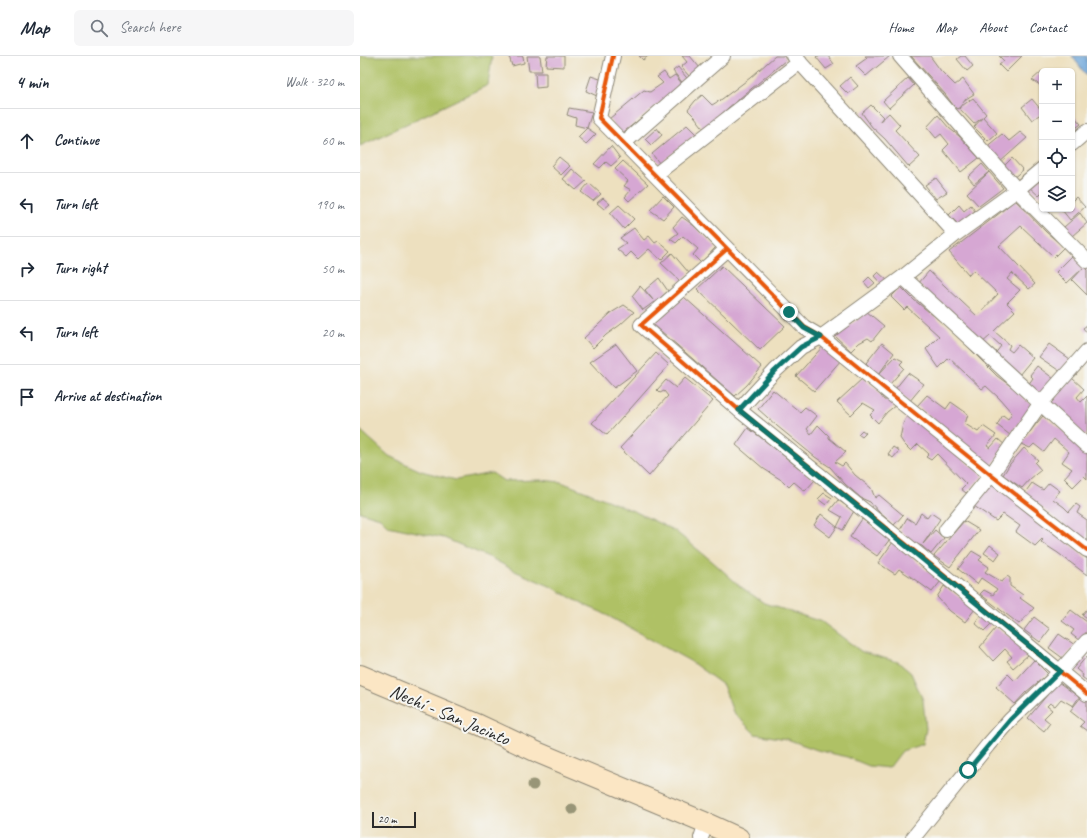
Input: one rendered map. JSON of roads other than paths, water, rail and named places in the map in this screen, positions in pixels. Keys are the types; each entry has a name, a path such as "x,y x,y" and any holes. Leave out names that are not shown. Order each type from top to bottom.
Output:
{"main road":[{"name":"Nechí - San Jacinto","path":"360,675 479,725 704,830 739,838"}],"street":[{"path":"613,56 599,118 804,328 821,337 991,475 1087,550"},
{"path":"624,143 723,56"},
{"path":"900,56 1017,190 1087,261"},
{"path":"655,175 797,59 956,234"},
{"path":"1075,141 1087,131"},
{"path":"739,410 775,371 801,347 821,337 903,277 956,234 1017,190 1039,172"},
{"path":"727,249 640,324 739,410 1087,694"},
{"path":"903,277 1087,446"},
{"path":"946,530 991,475 1040,404 1087,351"},
{"path":"913,838 1010,720 1087,642"}],"water":[{"path":"1072,56 1087,56 1087,76"}]}
